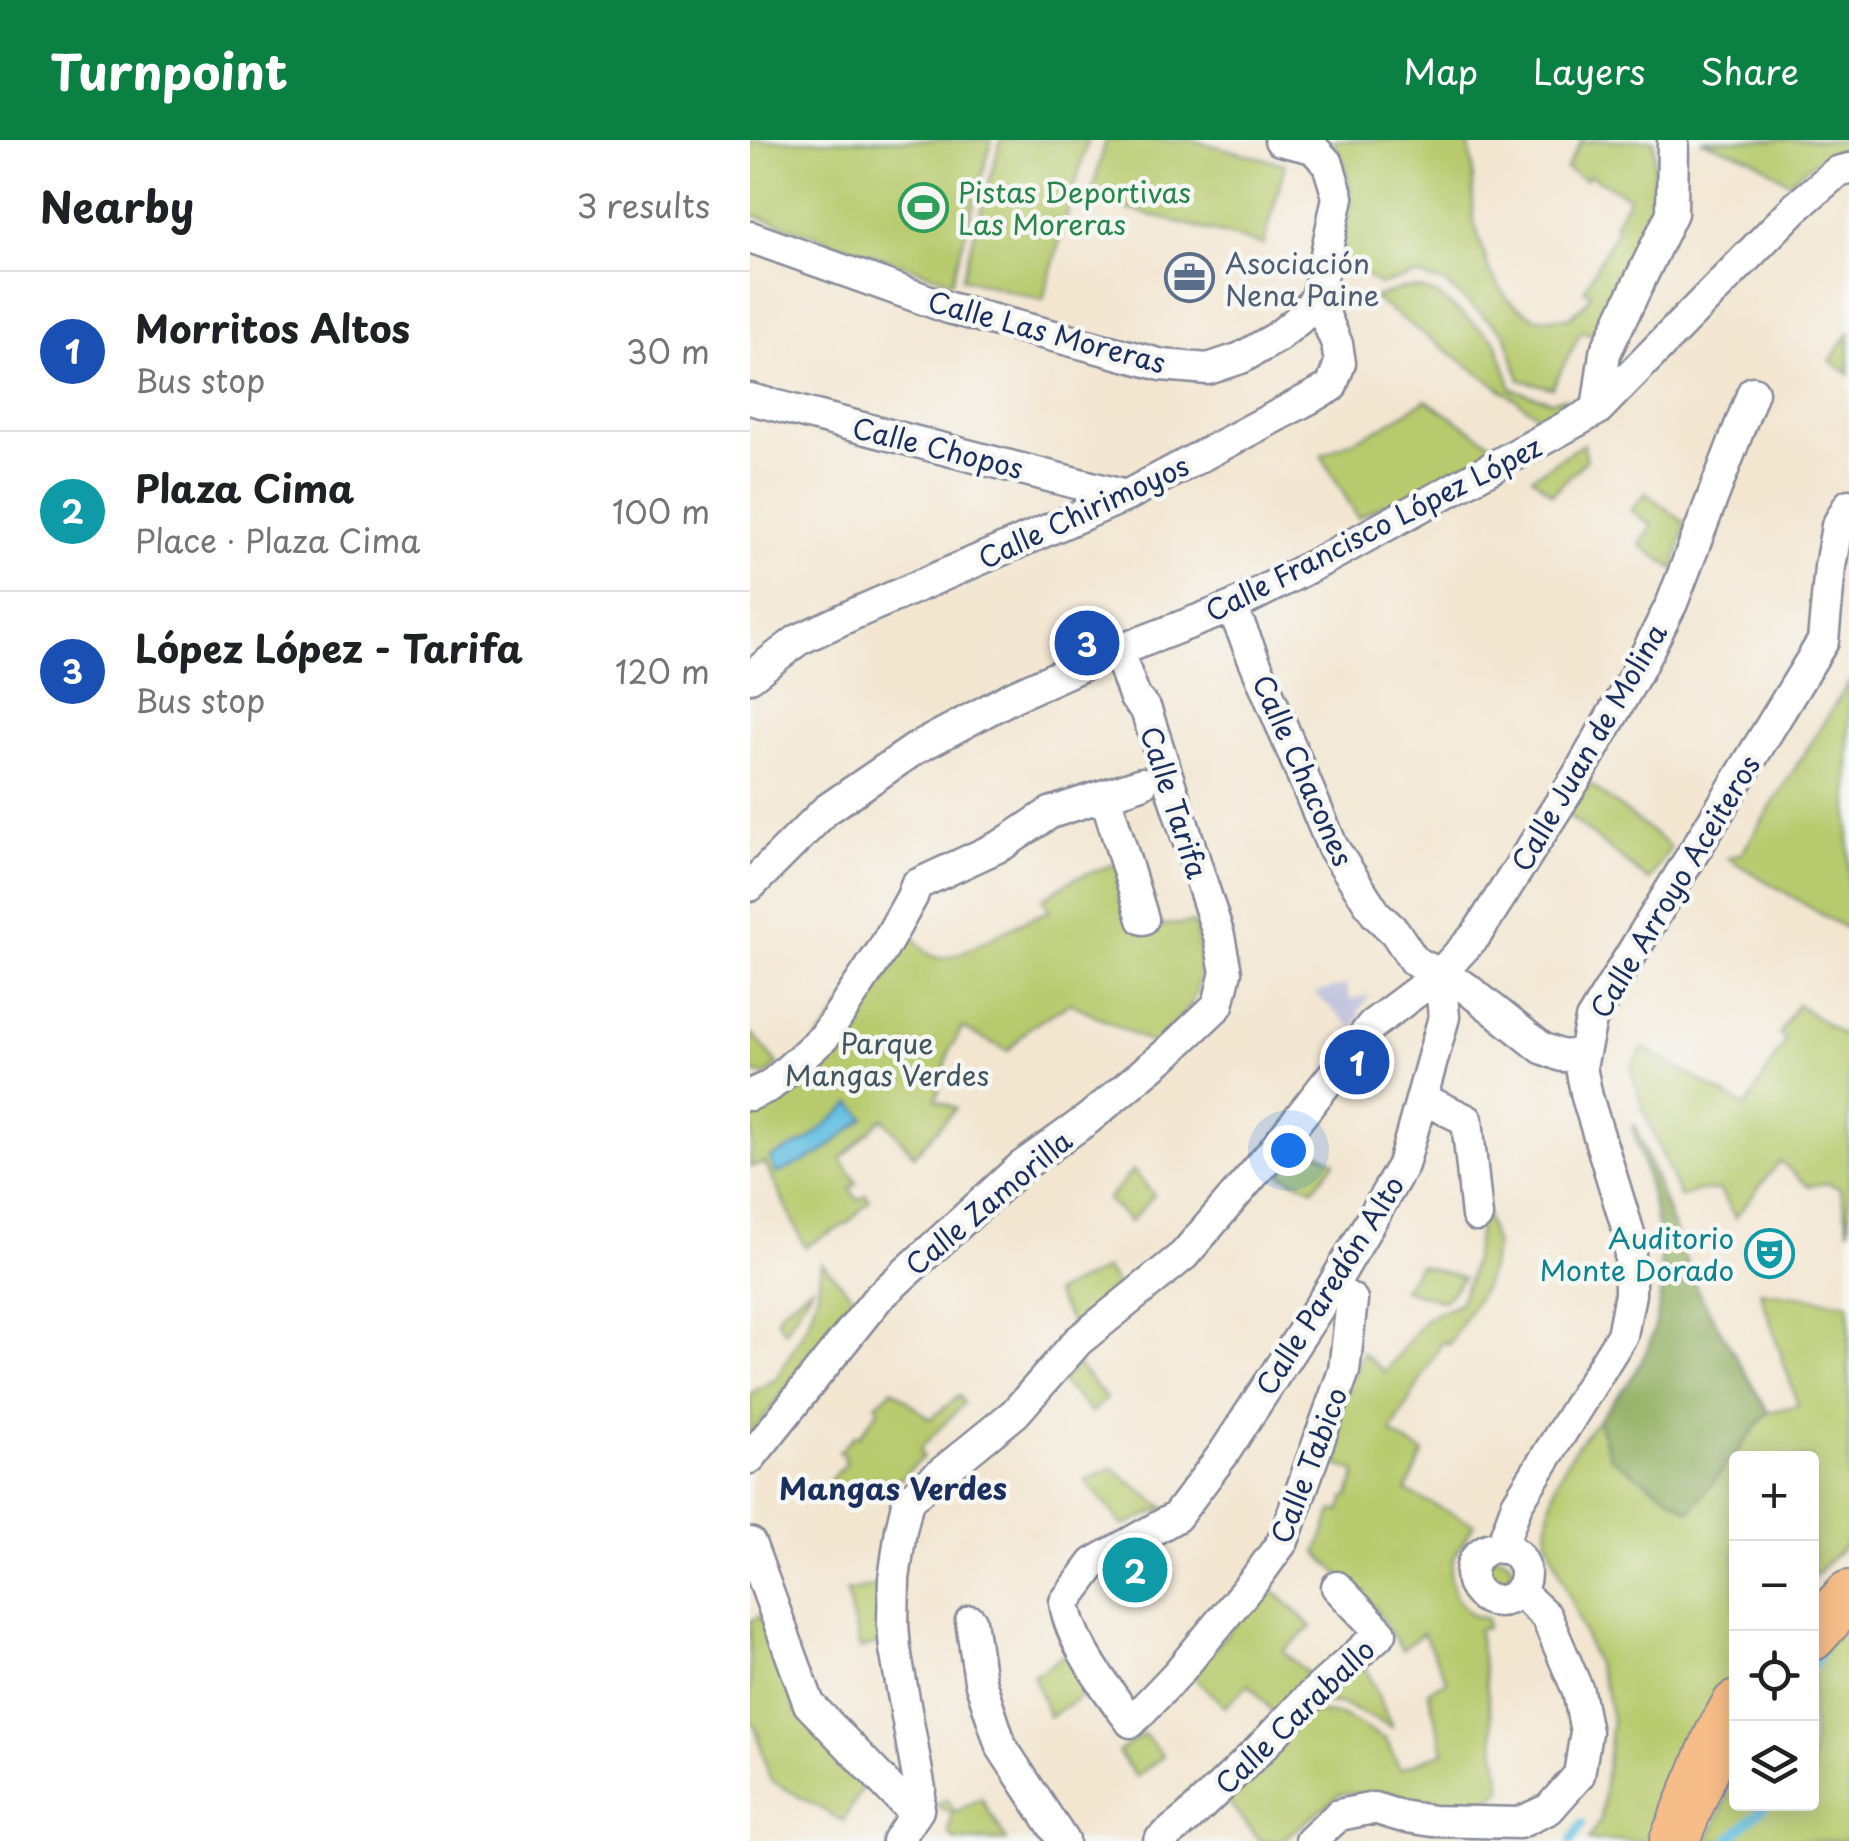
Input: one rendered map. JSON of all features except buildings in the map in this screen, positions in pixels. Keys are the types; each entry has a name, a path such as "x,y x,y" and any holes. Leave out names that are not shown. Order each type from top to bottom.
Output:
{"main road":[{"path":"1819,1598 1849,1566"},
{"path":"1817,1631 1849,1595"},
{"path":"1674,1841 1729,1716"},
{"path":"1692,1841 1729,1757"}],"street":[{"path":"1280,140 1313,148 1328,164 1338,197 1316,297"},
{"path":"1597,410 1605,353 1672,213 1673,140"},
{"name":"Calle Francisco López López","path":"750,886 826,810 915,750 1014,696 1232,606 1325,560 1597,410 1795,208 1837,172 1849,169"},
{"name":"Calle Las Moreras","path":"750,237 949,308 1162,365 1208,369 1241,358 1276,338 1298,320 1316,297"},
{"name":"Calle Chirimoyos","path":"750,677 798,640 1126,496 1331,387 1340,362 1337,344 1316,297"},
{"name":"Calle Juan de Molina","path":"918,1810 920,1789 894,1624 894,1579 908,1500 1015,1413 1078,1341 1184,1255 1270,1156 1372,1025 1440,974 1476,935 1578,775 1638,670 1672,603 1753,392"},
{"name":"Calle Chopos","path":"750,399 1126,496"},
{"name":"Calle Arroyo Aceiteros","path":"1501,1548 1516,1504 1622,1335 1630,1294 1630,1236 1581,1067 1591,1020 1824,641 1837,526 1849,506"},
{"name":"Calle Chacones","path":"1232,606 1332,846 1376,914 1395,932 1414,961 1466,986 1542,1048 1562,1056 1582,1054"},
{"name":"Calle Tarifa","path":"1118,651 1134,698 1146,710 1225,958"},
{"path":"750,1095 770,1086 824,1037 884,949 916,885 1002,845 1050,814 1142,783"},
{"path":"1104,795 1143,919"},
{"name":"Calle Zamorilla","path":"750,1458 878,1299 1021,1167 1088,1119 1218,1005 1226,972 1225,958"},
{"name":"Calle Paredón Alto","path":"1080,1581 1094,1564 1176,1517 1224,1453 1332,1286 1403,1165 1444,1017 1440,974"},
{"path":"1423,1099 1467,1120 1476,1216"},
{"name":"Calle Tabico","path":"1080,1581 1065,1602 1066,1618 1102,1682 1131,1722 1177,1674 1282,1540 1344,1371 1352,1300 1332,1286"},
{"path":"750,1543 809,1704 904,1804 918,1810 897,1841"},
{"path":"1495,1547 1515,1554 1525,1571 1519,1591 1501,1600 1482,1595 1474,1588 1472,1567 1476,1558 1495,1547"},
{"name":"Calle Caraballo","path":"1160,1841 1258,1752 1302,1703 1381,1633 1337,1587"},
{"path":"1311,1841 1339,1815 1374,1808 1433,1821 1519,1823 1549,1810 1579,1775 1586,1732 1578,1691 1546,1616 1519,1591"},
{"path":"971,1622 980,1681 1001,1746 1063,1841"}],"shaded area":[{"path":"1346,985 1350,999 1370,995 1352,1027 1314,993"}],"green space":[{"path":"750,140 992,140 952,281 750,214"},
{"path":"1001,140 1088,140 1043,300 962,278"},
{"path":"1106,140 1192,140 1285,164 1264,245 1090,199"},
{"path":"1332,140 1468,140 1473,168 1473,218 1490,273 1509,301 1535,318 1569,318 1591,293 1584,290 1618,227 1614,225 1629,197 1589,175 1586,180 1566,169 1582,140 1654,140 1655,208 1594,335 1581,332 1552,388 1520,380 1505,333 1444,283 1416,275 1379,285 1340,258 1350,198 1346,170"},
{"path":"1700,140 1849,140 1847,146 1816,161 1789,182 1752,158"},
{"path":"1416,288 1436,294 1496,341 1512,389 1551,401 1565,398 1559,410 1546,421 1373,298"},
{"path":"1849,333 1849,374 1830,361"},
{"path":"1426,400 1497,447 1358,518 1321,455 1380,428"},
{"path":"1584,443 1586,460 1552,494 1532,477"},
{"path":"1646,493 1686,524 1674,569 1640,545 1652,526 1631,510"},
{"path":"1849,682 1849,922 1844,928 1728,858 1742,853"},
{"path":"1586,781 1671,847 1649,881 1565,813"},
{"name":"Parque Mangas Verdes","path":"1118,863 1153,926 1194,923 1200,973 1185,1013 1155,1045 1070,1003 1029,1028 1008,1051 962,1028 949,1052 936,1100 956,1108 914,1155 883,1118 841,1159 857,1183 850,1189 858,1200 866,1195 870,1200 848,1223 805,1247 765,1163 750,1167 750,1111 780,1090 904,925 928,953 945,958 1050,911 1043,899 1073,879"},
{"path":"1797,1004 1844,1036 1849,1034 1849,1230 1840,1188 1828,1183 1808,1186 1780,1161 1735,1218 1720,1191 1699,1190 1680,1197 1631,1069 1643,1048 1746,1107 1786,1040 1779,1035"},
{"path":"753,1034 778,1064 766,1076 750,1072"},
{"path":"1635,1125 1697,1290 1768,1412 1737,1451 1729,1451 1729,1462 1690,1511 1610,1457 1598,1420 1640,1365 1660,1300 1659,1241 1632,1126"},
{"path":"1303,1144 1335,1162 1313,1189 1280,1174"},
{"path":"1133,1170 1154,1195 1130,1222 1107,1200"},
{"path":"1486,1215 1495,1246 1484,1287 1449,1344 1442,1342 1391,1433 1424,1453 1406,1491 1474,1524 1453,1559 1450,1578 1456,1598 1471,1615 1487,1619 1487,1628 1478,1630 1502,1790 1475,1809 1434,1812 1393,1792 1340,1794 1282,1841 1260,1841 1230,1804 1227,1794 1303,1711 1341,1715 1386,1740 1400,1769 1444,1752 1428,1691 1447,1681 1423,1633 1402,1650 1374,1607 1317,1553 1333,1510 1340,1512 1356,1474 1319,1458 1362,1353 1385,1372 1425,1319 1459,1303 1469,1278 1481,1219"},
{"path":"821,1262 854,1297 750,1436 750,1394 776,1379 809,1321"},
{"path":"1419,1265 1463,1278 1444,1301 1403,1289"},
{"path":"1106,1269 1117,1286 1073,1326 1054,1293"},
{"path":"813,1285 785,1331 777,1319 780,1311"},
{"path":"1760,1291 1849,1303 1849,1541 1819,1571 1819,1451 1737,1451 1768,1412 1798,1405"},
{"path":"1077,1365 1106,1398 1092,1413 1061,1382"},
{"path":"893,1389 930,1419 959,1396 964,1403 920,1449 923,1457 895,1484 832,1491 829,1481 846,1463 839,1452 855,1435 859,1436 879,1409 876,1405"},
{"path":"1598,1420 1610,1457 1690,1510 1729,1461 1729,1688 1653,1841 1588,1841 1601,1819 1612,1720 1606,1690 1547,1539 1555,1489 1567,1461"},
{"path":"1112,1468 1165,1508 1123,1526 1086,1480"},
{"path":"1496,1556 1508,1561 1513,1573 1508,1585 1496,1590 1484,1585 1479,1573 1484,1561"},
{"path":"880,1585 879,1643 860,1649 846,1592"},
{"path":"1268,1585 1312,1627 1283,1651 1315,1680 1280,1721 1249,1684 1225,1707 1192,1675"},
{"path":"1849,1615 1849,1841 1708,1841 1729,1794 1729,1811 1819,1811 1819,1653"},
{"path":"760,1616 796,1712 863,1787 843,1821 770,1780 750,1718 750,1621"},
{"path":"1072,1649 1092,1689 1049,1717 1033,1674"},
{"path":"1364,1665 1392,1727 1344,1705 1314,1701"},
{"path":"1144,1734 1163,1756 1136,1777 1118,1752"},
{"path":"981,1798 1007,1841 956,1841 949,1834 952,1814 936,1805 947,1799 955,1813"}],"water":[{"path":"852,1103 865,1118 820,1154 777,1174 770,1158 807,1141"}],"waterway":[{"path":"1819,1656 1821,1652"},
{"path":"1727,1841 1760,1811"},
{"path":"1571,1841 1582,1824"}],"place":[{"name":"Pistas Deportivas Las Moreras","path":"923,207"},
{"name":"Asociación Nena Paine","path":"1190,278"},
{"name":"López López - Tarifa","path":"1087,643"},
{"name":"Morritos Altos","path":"1357,1062"},
{"name":"Auditorio Monte Dorado","path":"1769,1253"},
{"name":"Plaza Cima","path":"1135,1570"}],"district":[{"name":"Mangas Verdes","path":"893,1487"}]}
